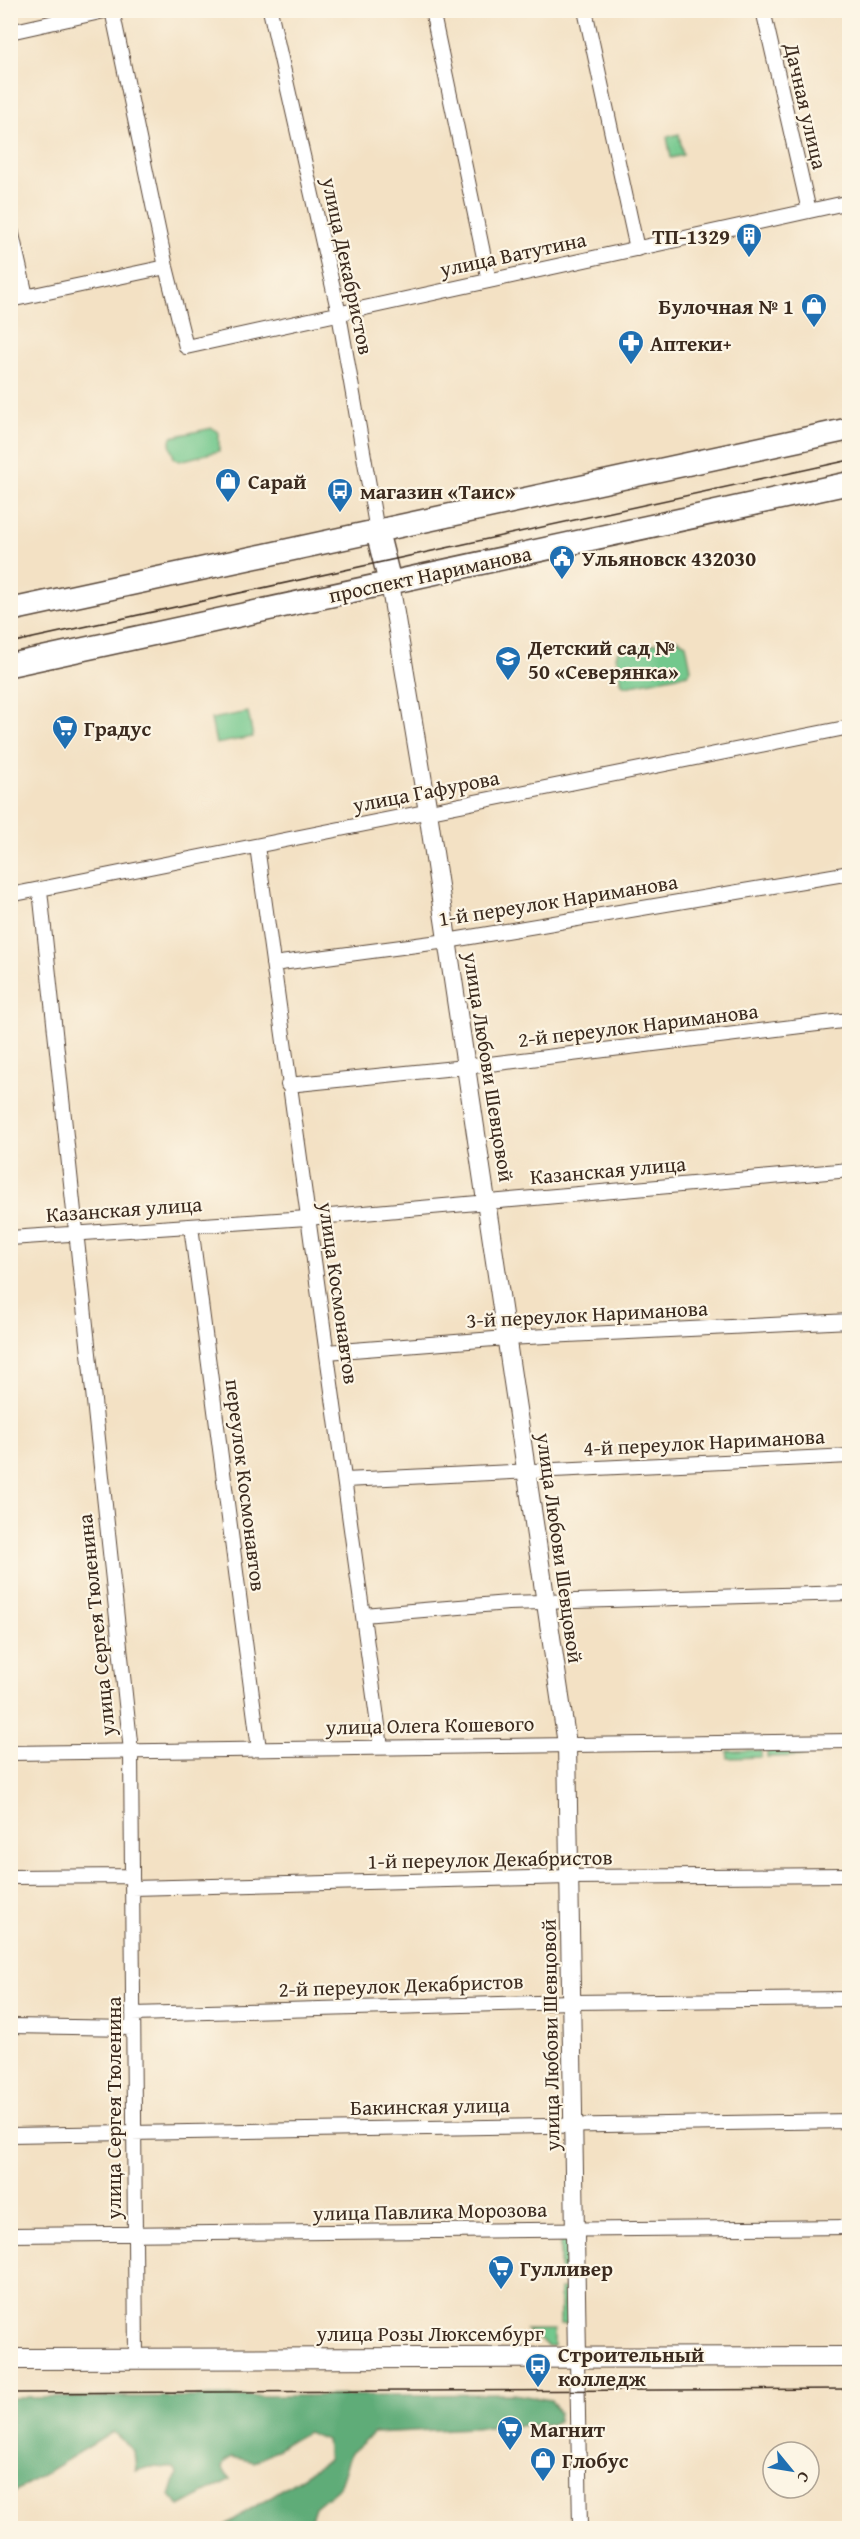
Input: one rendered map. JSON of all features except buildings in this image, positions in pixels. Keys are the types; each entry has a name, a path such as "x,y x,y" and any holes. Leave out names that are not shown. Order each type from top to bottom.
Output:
{"main road":[{"path":"10,610 849,429"},
{"name":"проспект Нариманова","path":"10,665 849,483"},
{"path":"377,531 390,583"},
{"name":"улица Розы Люксембург","path":"10,2359 849,2357"}],"street":[{"path":"10,32 111,10 166,267 10,300"},
{"name":"улица Декабристов","path":"270,10 339,314 377,531"},
{"path":"432,10 489,281"},
{"path":"585,10 637,249"},
{"name":"Дачная улица","path":"763,10 808,211"},
{"name":"улица Ватутина","path":"166,267 186,347 849,202"},
{"path":"10,225 26,296"},
{"name":"улица Любови Шевцовой","path":"390,583 428,812 567,1744 580,2529"},
{"name":"улица Гафурова","path":"10,895 849,727"},
{"name":"улица Космонавтов","path":"257,846 288,1085 381,1747"},
{"name":"1-й переулок Нариманова","path":"273,964 447,941 849,873"},
{"name":"улица Сергея Тюленина","path":"40,890 131,1751 136,2359"},
{"name":"2-й переулок Нариманова","path":"288,1085 465,1067 849,1020"},
{"name":"Казанская улица","path":"10,1238 307,1218 849,1170"},
{"name":"переулок Космонавтов","path":"191,1226 259,1749"},
{"name":"3-й переулок Нариманова","path":"327,1352 507,1338 849,1321"},
{"name":"4-й переулок Нариманова","path":"345,1480 849,1456"},
{"path":"363,1615 546,1602 849,1593"},
{"name":"улица Олега Кошевого","path":"10,1753 849,1741"},
{"name":"1-й переулок Декабристов","path":"10,1877 132,1882 849,1875"},
{"name":"2-й переулок Декабристов","path":"10,2026 572,2002 849,1999"},
{"name":"Бакинская улица","path":"10,2135 849,2121"},
{"name":"улица Павлика Морозова","path":"10,2235 135,2236 849,2227"}],"green space":[{"path":"679,134 683,155 671,158 667,137"},
{"path":"212,428 219,433 219,451 180,461 174,458 170,444 172,437"},
{"path":"677,639 686,644 691,669 688,674 626,686 622,684 616,656 618,651"},
{"path":"248,712 253,737 216,744 211,719"},
{"path":"761,1750 761,1757 728,1758 727,1751"},
{"path":"804,1750 804,1756 767,1757 767,1751"},
{"path":"560,2233 571,2233 572,2276 560,2276"},
{"path":"560,2289 572,2289 572,2324 560,2324"},
{"path":"526,2330 554,2330 554,2346 548,2346"},
{"path":"514,2394 551,2400 559,2413 558,2421 551,2424 374,2433 351,2453 339,2487 315,2507 308,2528 221,2528 328,2460 326,2440 307,2432 254,2462 232,2457 225,2461 222,2468 231,2479 180,2506 170,2496 177,2474 174,2468 149,2467 136,2471 134,2451 113,2432 11,2494 11,2398"}],"tram line":[{"path":"10,643 850,460"},
{"path":"10,2393 850,2389"}],"place":[{"name":"ТП-1329","path":"749,259"},
{"name":"Булочная № 1","path":"814,329"},
{"name":"Аптеки+","path":"631,366"},
{"name":"Сарай","path":"228,504"},
{"name":"магазин «Таис»","path":"340,514"},
{"name":"Ульяновск 432030","path":"562,581"},
{"name":"Детский сад № 50 «Северянка»","path":"508,682"},
{"name":"Градус","path":"65,751"},
{"name":"Гулливер","path":"501,2291"},
{"name":"Строительный колледж","path":"538,2389"},
{"name":"Магнит","path":"510,2452"},
{"name":"Глобус","path":"543,2483"}]}
